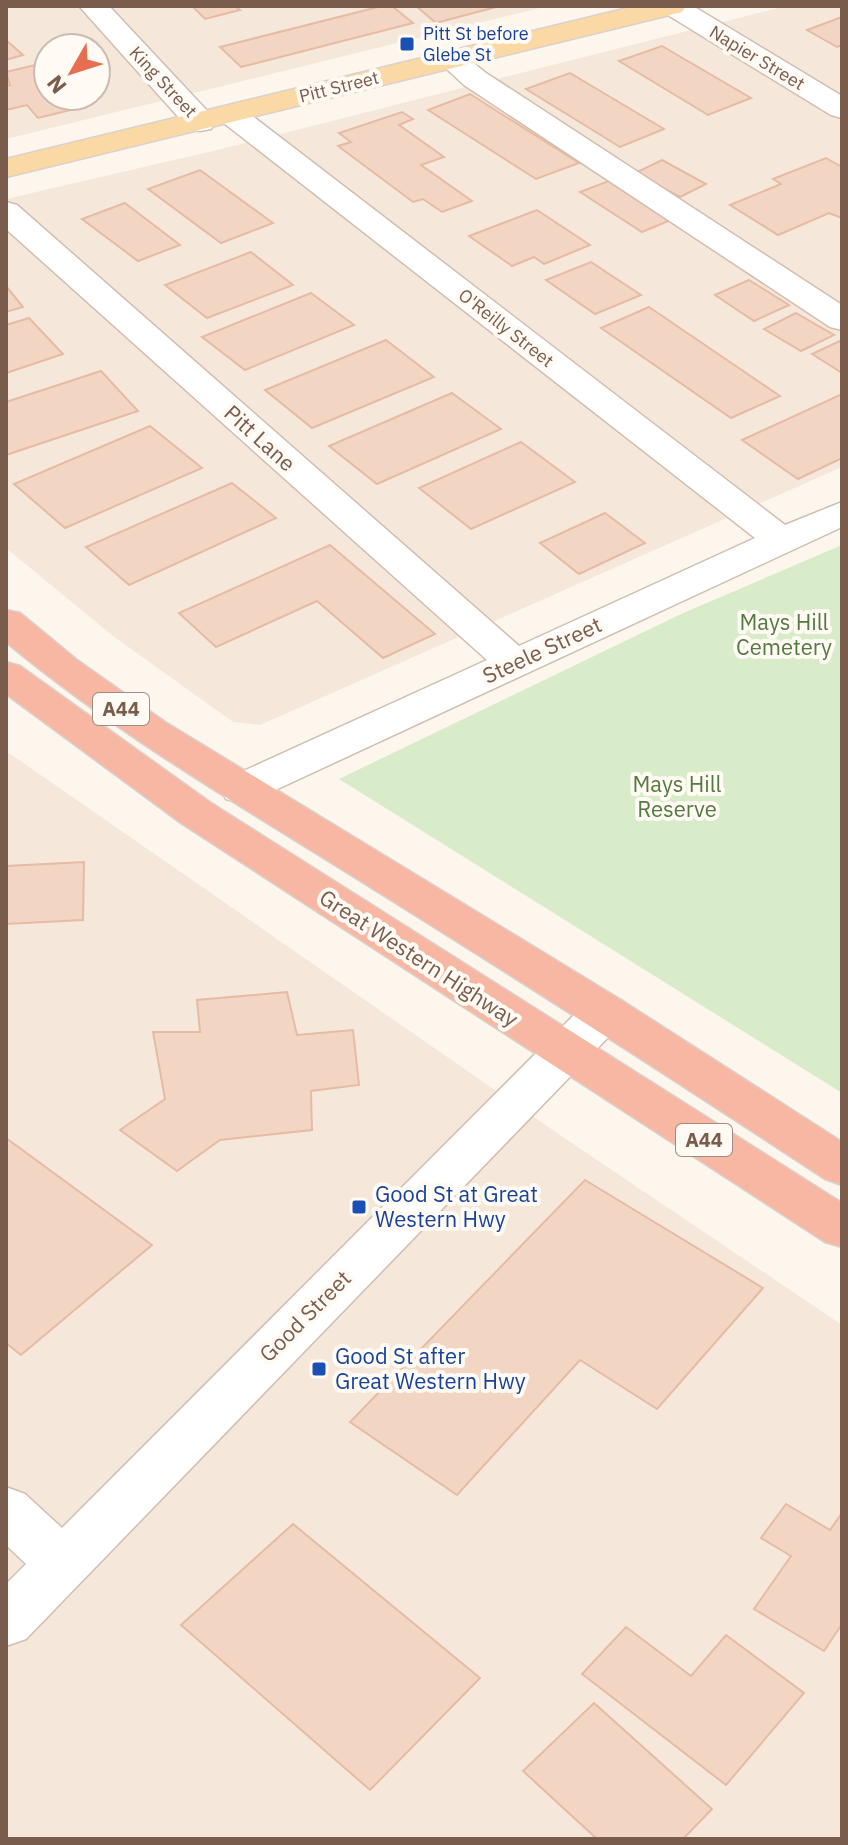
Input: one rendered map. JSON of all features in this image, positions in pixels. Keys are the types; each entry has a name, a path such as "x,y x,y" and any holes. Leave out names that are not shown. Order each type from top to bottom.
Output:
{"highway":[{"name":"A44","path":"6,622 63,669 241,789 605,1012 842,1166"},
{"name":"Great Western Highway","path":"6,675 196,813 842,1228"}],"main road":[{"name":"Pitt Street","path":"6,168 673,6"}],"street":[{"name":"King Street","path":"93,6 216,118"},
{"name":"Napier Street","path":"673,6 842,109"},
{"path":"451,59 475,79 842,320"},
{"name":"O'Reilly Street","path":"216,118 781,540"},
{"name":"Pitt Lane","path":"6,212 514,663"},
{"name":"Steele Street","path":"241,789 842,513"},
{"name":"Good Street","path":"6,1621 605,1012"},
{"path":"6,1510 62,1563"}],"shaded area":[{"path":"6,6 548,6 6,139"},
{"path":"786,6 842,6 842,467 260,725 233,722 113,636 6,548 6,199 217,150"},
{"path":"6,751 557,1133 842,1325 842,1839 6,1839"}],"green space":[{"name":"Mays Hill Reserve","path":"842,545 842,1093 339,779 681,614"}],"building":[{"path":"192,6 235,6 240,10 205,19"},
{"path":"392,6 413,23 241,67 220,47"},
{"path":"416,6 500,6 436,23"},
{"path":"842,17 842,45 837,47 807,30"},
{"path":"6,40 23,55 6,60"},
{"path":"662,46 751,98 708,115 619,61"},
{"path":"32,66 32,111 27,105 6,110 6,86 10,85 6,72"},
{"path":"570,73 664,129 620,147 526,89"},
{"path":"470,94 579,163 536,179 428,110"},
{"path":"33,112 63,112 38,118"},
{"path":"402,112 413,119 399,125 444,157 421,165 472,201 442,212 423,199 413,202 338,146 351,142 339,133"},
{"path":"826,158 842,167 842,218 829,213 778,235 730,205 781,184 773,179"},
{"path":"662,160 706,184 680,197 635,173"},
{"path":"200,170 273,223 221,243 148,189"},
{"path":"611,180 673,219 642,232 580,192"},
{"path":"125,203 180,245 138,261 82,219"},
{"path":"537,210 590,245 544,264 534,257 512,266 469,236"},
{"path":"251,252 293,285 207,318 165,285"},
{"path":"591,262 641,295 595,314 546,280"},
{"path":"749,280 789,305 754,321 715,295"},
{"path":"6,286 23,307 6,312"},
{"path":"311,293 354,325 245,370 202,337"},
{"path":"649,307 780,396 731,418 601,328"},
{"path":"796,313 834,335 801,351 764,329"},
{"path":"29,318 63,354 6,373 6,325"},
{"path":"386,340 434,377 312,428 265,390"},
{"path":"840,341 842,343 842,373 812,354"},
{"path":"101,371 138,411 6,455 6,402"},
{"path":"452,393 501,429 377,484 329,446"},
{"path":"842,394 842,458 798,479 742,440"},
{"path":"150,426 202,468 65,528 14,484"},
{"path":"521,442 575,482 471,529 419,488"},
{"path":"232,483 276,518 129,585 86,547"},
{"path":"605,513 645,543 579,574 540,543"},
{"path":"330,545 435,634 383,658 317,601 216,647 179,613"},
{"path":"84,862 83,920 6,924 6,866"},
{"path":"287,992 297,1035 353,1030 359,1085 311,1091 312,1130 220,1140 177,1171 120,1130 165,1099 153,1032 200,1032 197,1000"},
{"path":"6,1138 152,1245 21,1355 6,1343"},
{"path":"585,1180 763,1288 657,1409 580,1360 457,1495 350,1422"},
{"path":"786,1504 830,1530 842,1513 842,1624 824,1651 754,1609 791,1556 761,1538"},
{"path":"293,1524 480,1678 370,1790 181,1625"},
{"path":"626,1627 691,1676 726,1635 804,1693 726,1785 582,1674"},
{"path":"594,1703 712,1809 683,1839 597,1839 523,1771"}],"place":[{"name":"Pitt St before Glebe St","path":"407,44"},
{"name":"Good St at Great Western Hwy","path":"359,1207"},
{"name":"Good St after Great Western Hwy","path":"319,1369"}],"park label":[{"name":"Mays Hill Cemetery","path":"784,634"}]}
